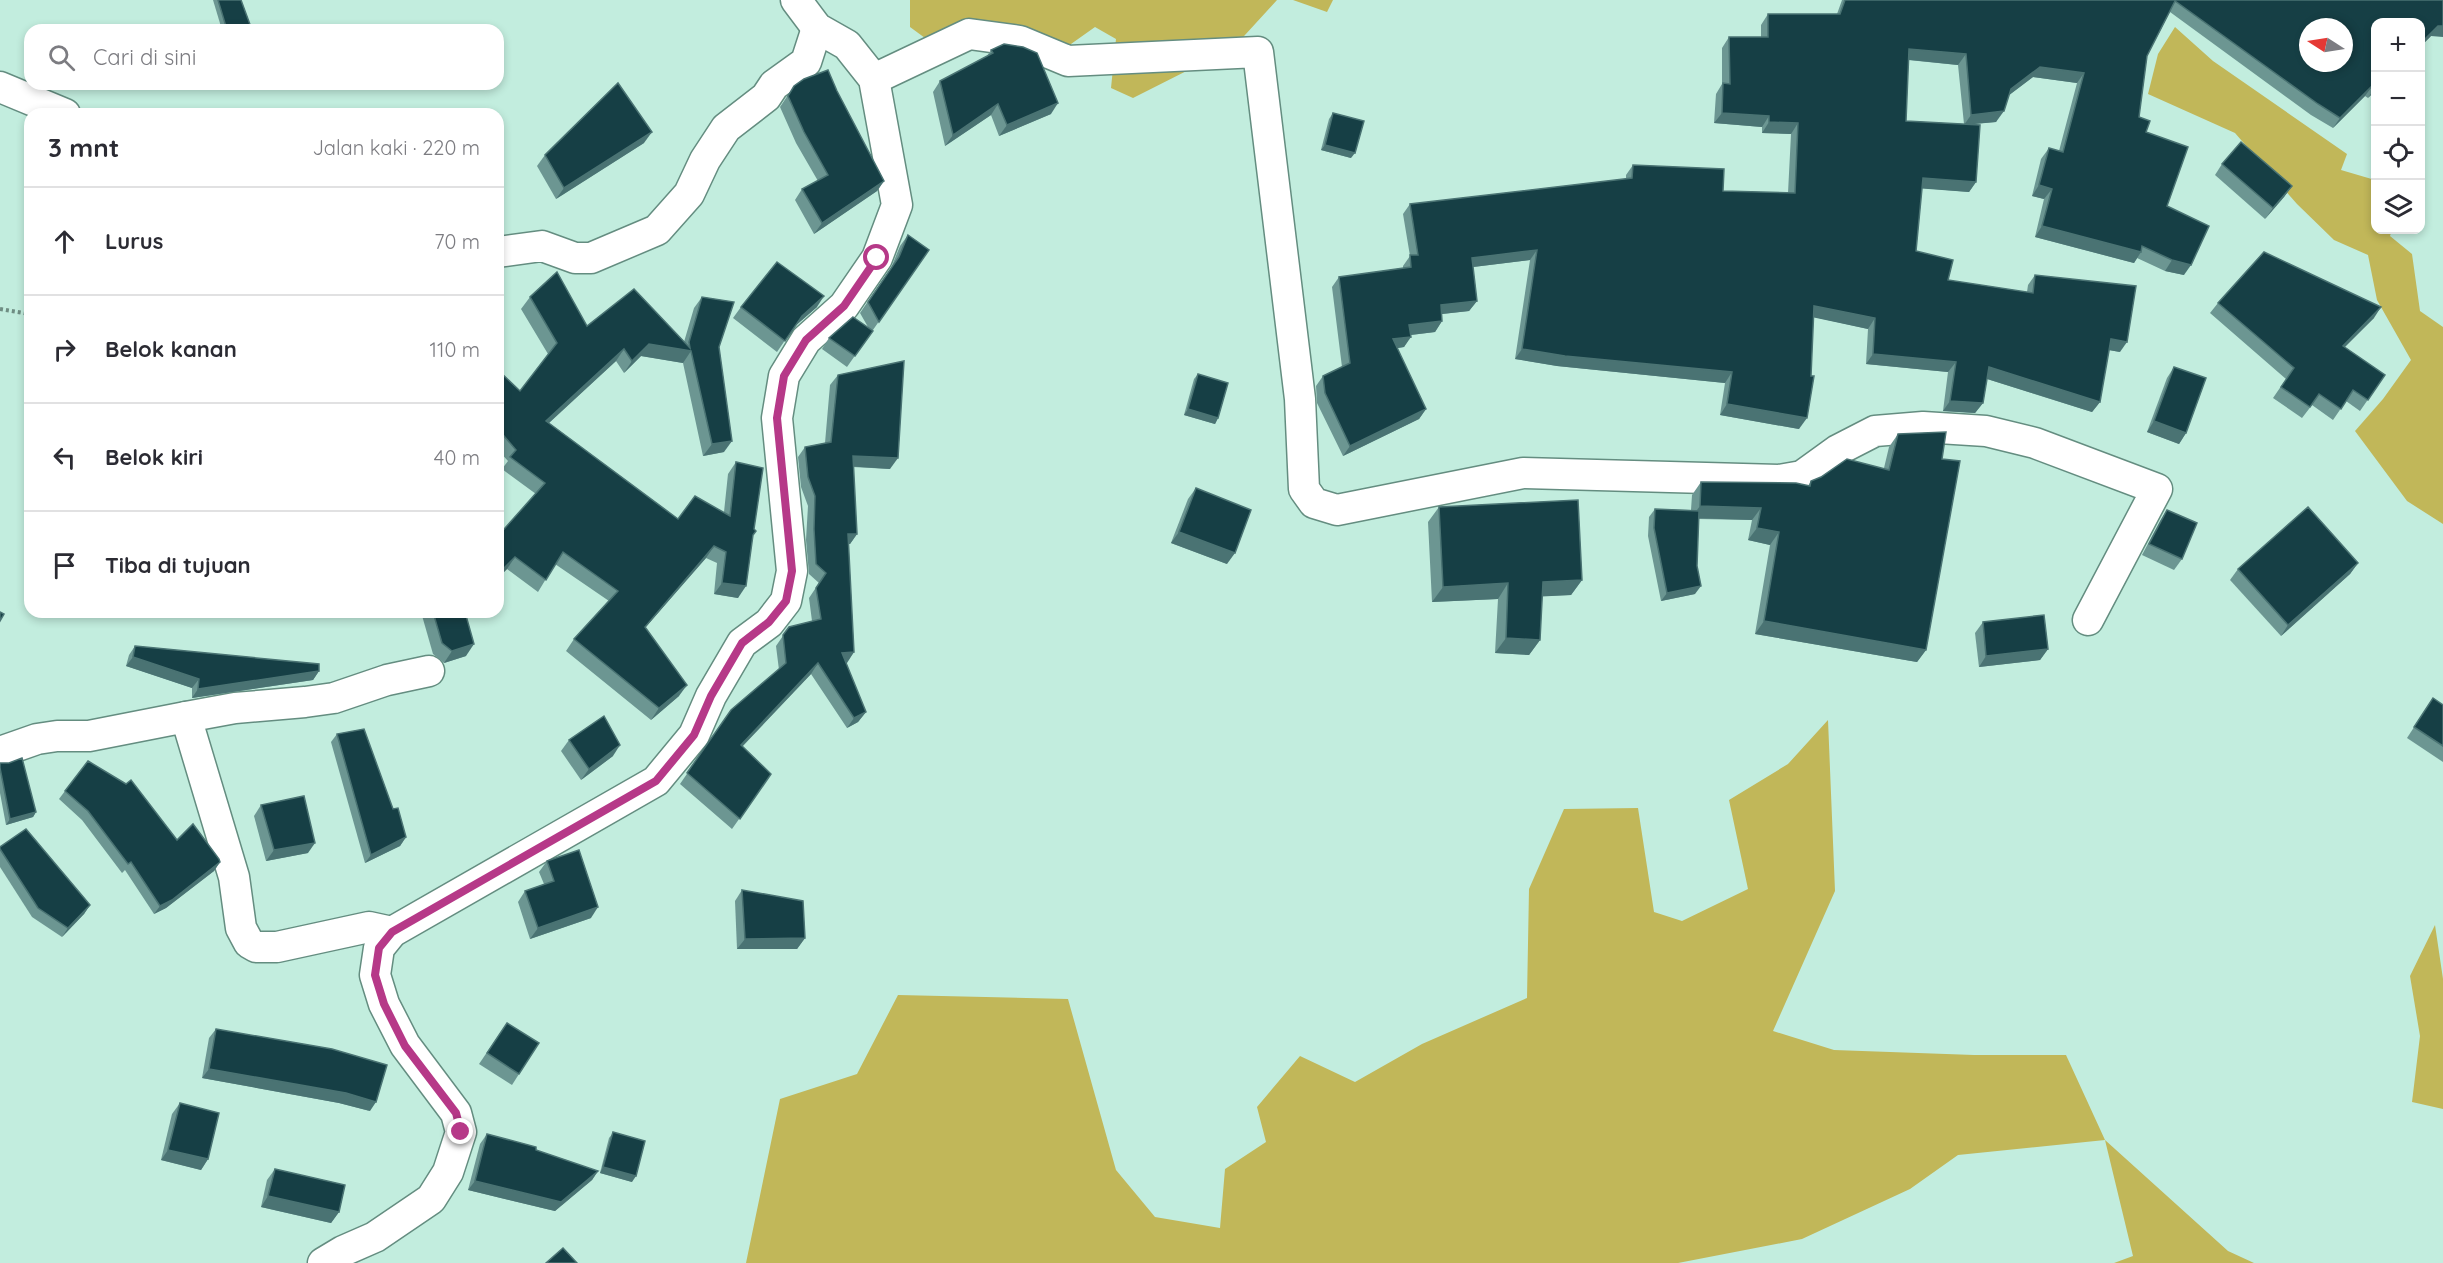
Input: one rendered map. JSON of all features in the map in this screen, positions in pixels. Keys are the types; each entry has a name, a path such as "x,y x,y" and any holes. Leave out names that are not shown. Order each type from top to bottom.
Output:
{"street":[{"path":"323,1263 375,1237 431,1199 448,1172 461,1132 456,1113 405,1046 384,1004 375,975 379,948 392,932 656,781 694,735 711,696 742,643 769,622 786,601 792,571 777,418 784,376 806,340 844,306 877,258 897,205 874,79 847,45 817,28 796,0"},
{"path":"504,251 542,246 575,258 591,258 657,230 689,194 705,160 726,128 766,97 774,85 806,62 817,28"},
{"path":"874,79 969,34 1020,40 1068,61 1258,52 1299,399 1304,489 1314,503 1337,510 1523,473 1779,480 1802,476 1838,450 1875,431 1923,427 1986,431 2035,443 2157,489 2088,620"},
{"path":"0,87 51,108"},
{"path":"0,752 38,739 57,736 89,736 235,708 334,698 387,680 429,671"},
{"path":"186,717 234,877 241,928 249,944 256,947 277,948 369,927 392,932"}],"path":[{"path":"0,309 24,313"}],"shaded area":[{"path":"910,0 1277,0 1234,47 1133,98 1111,88 1116,39 1095,27 1047,61 925,38 910,27"},
{"path":"1293,0 1333,0 1327,12"},
{"path":"2175,27 2213,61 2347,154 2341,170 2371,179 2371,234 2391,234 2390,236 2412,254 2420,311 2443,327 2443,524 2407,501 2355,431 2383,399 2411,360 2377,300 2368,255 2334,240 2297,204 2235,133 2148,94 2158,54"},
{"path":"1828,720 1835,891 1773,1031 1834,1050 1974,1055 2066,1055 2105,1140 1958,1155 1910,1189 1802,1239 1678,1263 746,1263 780,1099 857,1074 898,995 1068,999 1116,1170 1155,1217 1220,1228 1225,1169 1266,1142 1257,1107 1300,1056 1355,1082 1422,1044 1527,998 1529,889 1564,809 1638,808 1654,912 1682,921 1748,889 1729,800 1788,764"},
{"path":"2435,925 2443,979 2443,1109 2412,1102 2420,1036 2410,976"},
{"path":"2105,1140 2228,1251 2254,1263 2114,1263 2133,1256"}],"building":[{"path":"218,0 241,0 250,24 225,24"},
{"path":"1845,0 2443,0 2443,26 2438,26 2425,39 2425,18 2371,18 2371,87 2340,118 2175,1 2147,56 2139,117 2150,121 2146,132 2188,147 2167,206 2209,226 2191,265 2172,260 2142,246 2141,252 2042,226 2052,189 2039,185 2049,148 2063,152 2084,73 2040,67 2011,89 2004,111 1971,115 1966,54 1909,49 1906,121 1980,125 1976,182 1923,178 1916,251 1953,260 1948,280 2033,293 2035,275 2136,286 2127,342 2111,339 2100,402 1989,367 1983,403 1950,401 1956,362 1873,354 1875,318 1814,306 1811,376 1814,376 1807,418 1727,404 1732,372 1565,356 1522,349 1537,250 1472,258 1477,301 1441,305 1442,321 1409,325 1411,337 1393,339 1426,409 1350,446 1325,393 1323,376 1350,363 1339,277 1411,267 1410,255 1418,255 1410,204 1632,178 1633,165 1724,169 1723,191 1795,193 1798,123 1769,122 1769,116 1722,113 1723,83 1730,84 1729,37 1768,37 1768,14 1840,14"},
{"path":"1004,44 1023,47 1037,53 1058,103 1007,125 998,104 953,135 940,81 993,53 991,50"},
{"path":"828,70 884,181 822,223 802,189 828,175 804,132 788,96 794,86 804,79"},
{"path":"618,83 652,132 564,188 545,155"},
{"path":"1333,113 1364,121 1355,153 1325,145"},
{"path":"2241,142 2292,186 2273,208 2222,164"},
{"path":"908,235 929,250 879,322 868,302 899,257"},
{"path":"2264,252 2381,307 2343,346 2385,375 2368,400 2353,390 2341,409 2319,394 2310,407 2281,387 2294,368 2218,303"},
{"path":"777,262 824,296 802,316 785,341 741,307"},
{"path":"557,272 587,326 634,289 690,348 689,342 702,297 734,302 719,347 732,441 712,444 691,351 649,344 632,361 624,349 546,421 678,519 695,496 730,516 736,462 763,468 754,529 756,531 753,535 746,586 722,583 726,552 714,546 645,627 687,685 659,708 574,639 618,591 563,552 546,580 515,557 504,568 504,529 545,483 510,457 516,450 504,436 504,376 520,391 557,343 530,297"},
{"path":"853,317 873,331 855,356 829,338"},
{"path":"904,361 898,458 853,456 857,534 848,534 854,652 842,653 866,712 854,718 818,663 741,745 771,774 740,819 687,773 731,710 786,663 783,635 789,627 821,619 816,588 826,573 816,564 815,496 808,477 805,447 831,442 838,375"},
{"path":"2174,367 2206,378 2186,433 2154,421"},
{"path":"1198,374 1228,383 1218,418 1188,409"},
{"path":"1946,432 1942,459 1960,461 1926,650 1764,621 1779,532 1757,528 1761,508 1700,506 1701,482 1796,483 1810,486 1811,481 1821,477 1847,459 1889,470 1898,434"},
{"path":"1196,488 1251,510 1235,553 1179,532"},
{"path":"1578,500 1582,580 1543,582 1540,640 1506,638 1508,583 1443,587 1439,507"},
{"path":"2308,507 2358,563 2288,625 2238,569"},
{"path":"1655,509 1699,511 1697,566 1701,586 1667,593 1654,528"},
{"path":"2167,510 2197,523 2182,559 2149,544"},
{"path":"2044,615 2048,649 1986,656 1983,622"},
{"path":"435,618 467,618 474,644 452,651 442,643"},
{"path":"135,646 319,664 319,671 198,689 199,679 133,657"},
{"path":"2433,698 2443,705 2443,746 2414,727"},
{"path":"604,716 620,745 589,769 569,740"},
{"path":"364,729 393,809 398,808 406,837 371,855 337,734"},
{"path":"22,758 36,812 10,819 0,763 9,763"},
{"path":"88,761 126,784 131,780 177,840 193,824 220,862 172,900 160,906 131,862 128,864 88,811 65,791"},
{"path":"304,796 315,843 274,850 261,805"},
{"path":"26,829 90,905 68,928 38,908 0,849"},
{"path":"579,850 598,907 538,928 525,891 554,881 547,861"},
{"path":"742,890 803,901 805,938 745,939"},
{"path":"507,1023 539,1043 519,1074 487,1053"},
{"path":"216,1029 332,1049 387,1065 376,1102 346,1093 209,1069"},
{"path":"180,1103 219,1113 208,1159 168,1150"},
{"path":"613,1132 645,1141 636,1176 603,1167"},
{"path":"487,1134 536,1147 536,1150 598,1171 561,1202 475,1181"},
{"path":"275,1169 345,1185 339,1212 268,1196"},
{"path":"563,1248 577,1263 546,1263"}],"route":[{"path":"461,1132 456,1113 405,1046 384,1004 375,975 379,948 392,932 656,781 694,735 711,696 742,643 769,622 786,601 792,571 777,418 784,376 806,340 844,306 877,258"}]}
